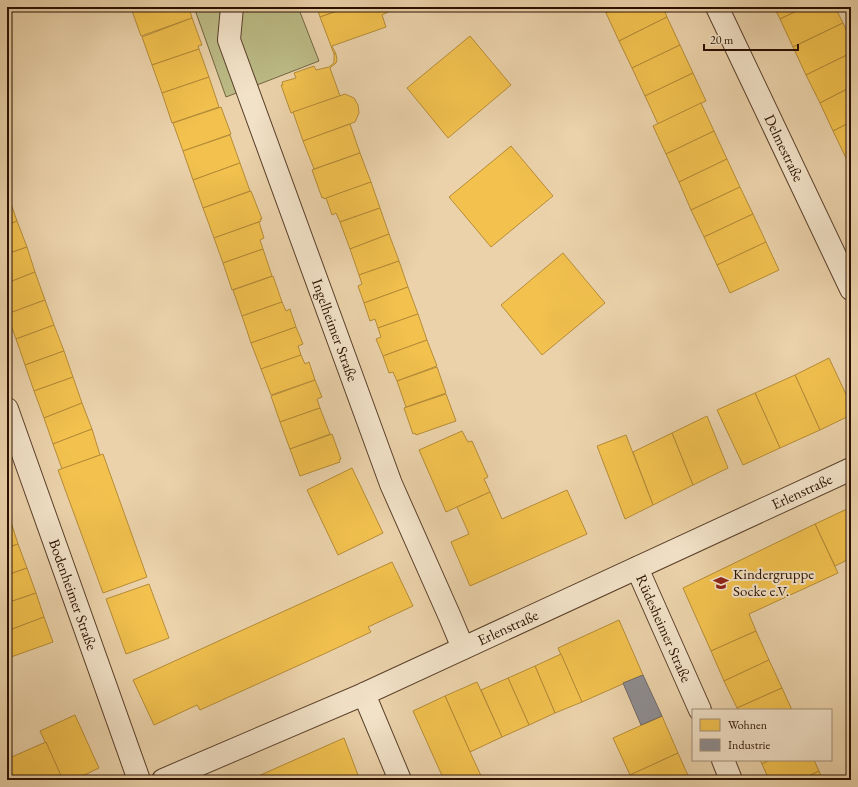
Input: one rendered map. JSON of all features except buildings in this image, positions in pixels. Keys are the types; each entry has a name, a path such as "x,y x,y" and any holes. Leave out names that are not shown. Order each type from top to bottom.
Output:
{"street":[{"name":"Ingelheimer Straße","path":"232,7 229,40 391,484 450,617 462,648"},
{"name":"Delmestraße","path":"717,7 851,289"},
{"name":"Bodenheimer Straße","path":"7,409 139,780"},
{"name":"Erlenstraße","path":"163,780 364,694 851,469"},
{"name":"Rüdesheimer Straße","path":"637,568 700,709"},
{"path":"364,694 400,780"},
{"path":"722,761 732,780"}],"shaded area":[{"path":"194,7 298,7 319,61 226,97"}],"place":[{"name":"Kindergruppe Socke e.V.","path":"721,583"}]}
